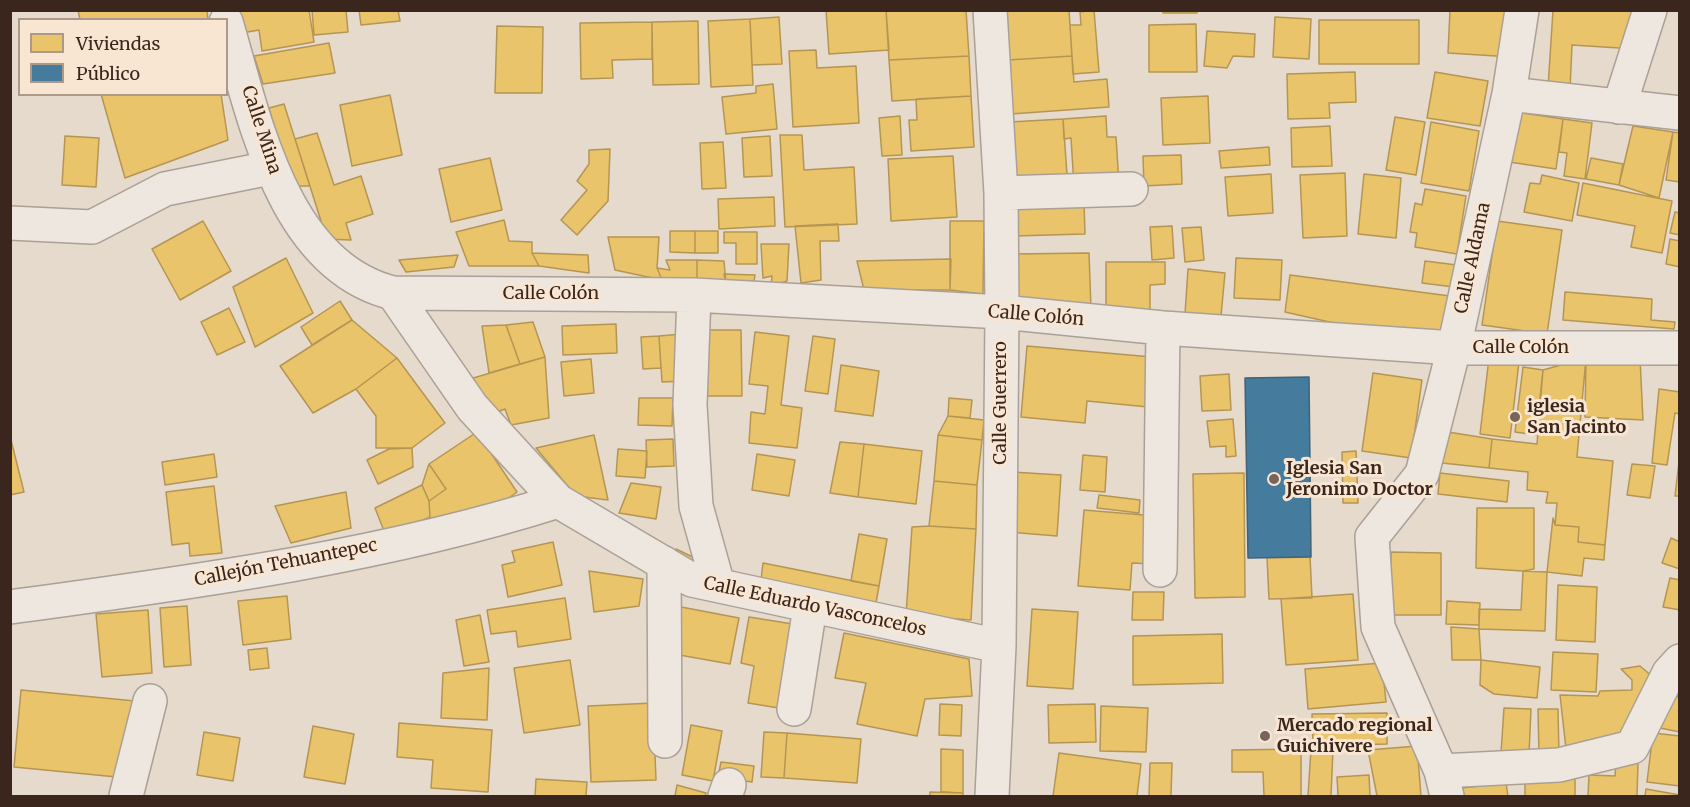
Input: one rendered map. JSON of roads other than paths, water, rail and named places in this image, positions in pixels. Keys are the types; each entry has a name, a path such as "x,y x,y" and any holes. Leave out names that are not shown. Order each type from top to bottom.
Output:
{"street":[{"name":"Calle Guerrero","path":"990,10 1001,193 1002,312 999,646 992,796"},
{"name":"Calle Aldama","path":"1444,784 1378,627 1372,537 1422,474 1454,348 1509,94 1522,10"},
{"path":"1619,106 1650,10"},
{"name":"Calle Mina","path":"228,28 270,168 314,244 368,287 393,293"},
{"path":"1509,94 1680,113"},
{"path":"10,223 92,227 165,189 270,168"},
{"path":"1001,193 1131,189"},
{"name":"Calle Colón","path":"393,293 694,295 1002,312 1163,328 1454,348 1680,348"},
{"name":"Calle Eduardo Vasconcelos","path":"393,293 472,407 558,501 664,564 692,580 999,646"},
{"path":"694,295 690,405 696,506 718,585"},
{"path":"1160,570 1163,328"},
{"name":"Callejón Tehuantepec","path":"10,607 275,567 492,522 558,501"},
{"path":"664,564 665,741"},
{"path":"794,709 810,606"},
{"path":"1444,784 1559,765 1632,747 1669,673 1680,661"},
{"path":"126,796 150,701"}],"place":[{"name":"iglesia San Jacinto","path":"1515,417"},
{"name":"Iglesia San Jeronimo Doctor","path":"1274,479"},
{"name":"Mercado regional Guichivere","path":"1265,736"}]}
